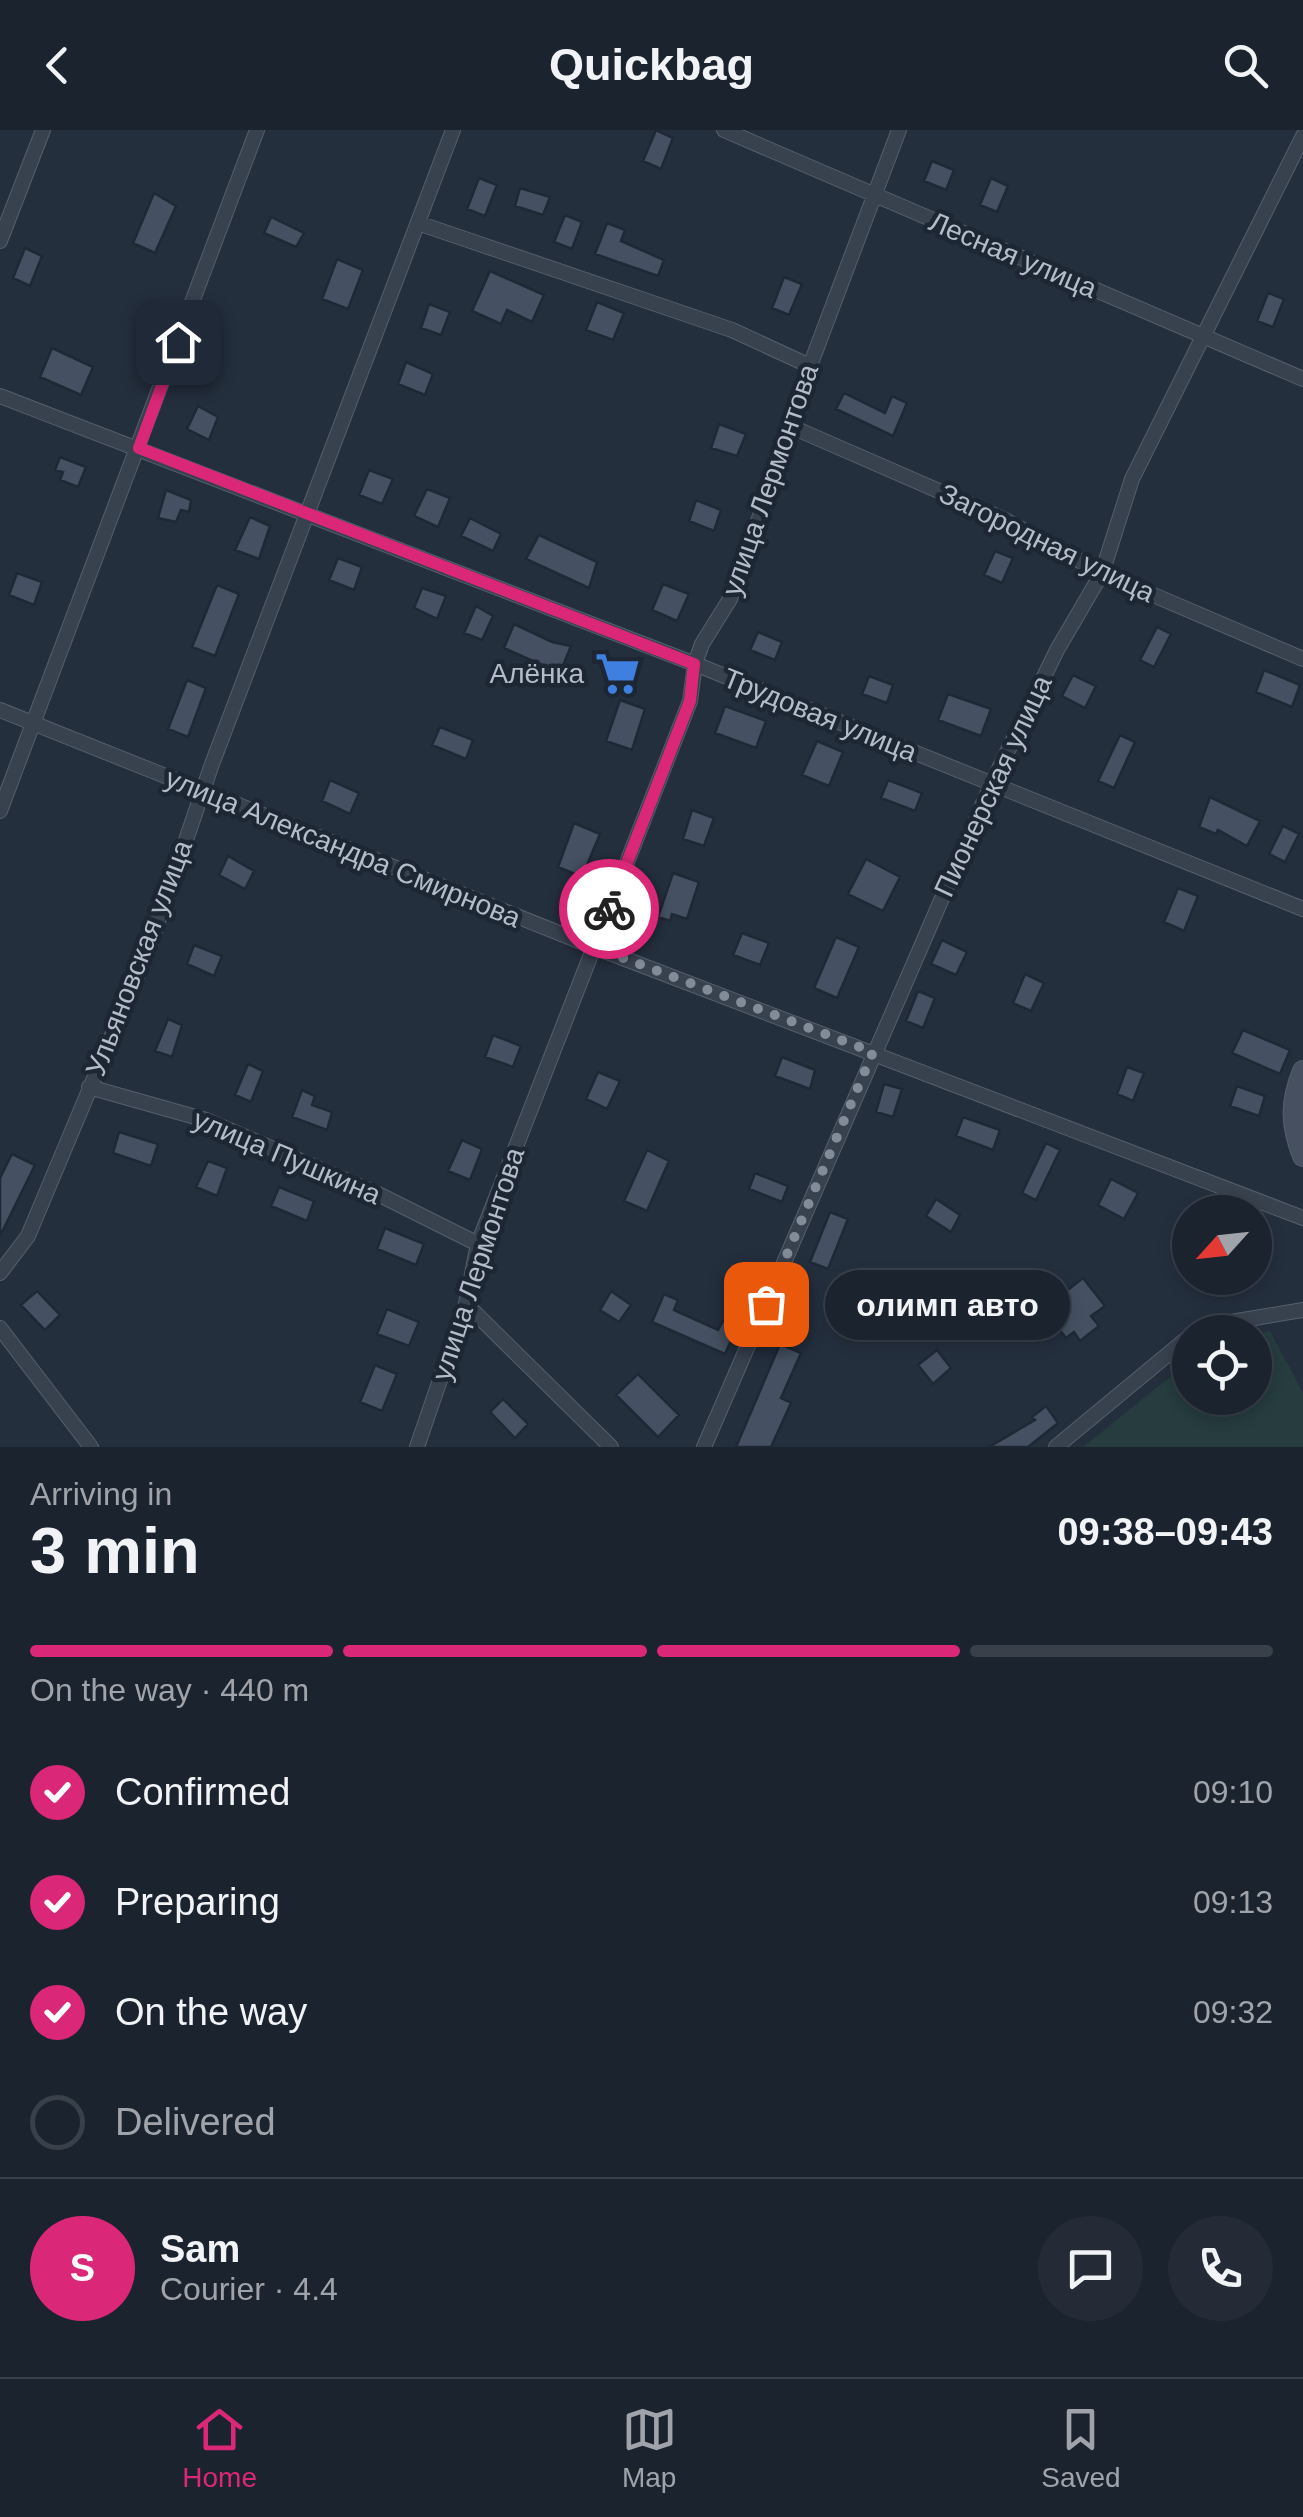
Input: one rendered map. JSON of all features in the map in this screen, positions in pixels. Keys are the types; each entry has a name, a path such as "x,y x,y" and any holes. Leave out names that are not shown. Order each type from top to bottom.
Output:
{"street":[{"path":"0,241 43,130"},
{"path":"0,810 257,130"},
{"name":"Ульяновская улица","path":"0,1273 28,1236 150,946 202,793 453,130"},
{"name":"Лесная улица","path":"724,130 1303,379"},
{"name":"улица Лермонтова","path":"417,1447 466,1304 478,1244 690,701 694,664 730,599 810,366 900,130"},
{"name":"Пионерская улица","path":"704,1447 992,783 1057,650 1102,573 1132,479 1303,136"},
{"path":"418,222 732,330 810,366"},
{"name":"Трудовая улица","path":"0,396 694,664 1303,909"},
{"name":"Загородная улица","path":"792,426 1004,519 1102,573 1303,659"},
{"name":"улица Александра Смирнова","path":"0,710 594,947 1303,1218"},
{"path":"1303,1071 1294,1094 1292,1127 1303,1156"},
{"name":"улица Пушкина","path":"89,1087 206,1120 378,1194 478,1244"},
{"path":"466,1304 611,1447"},
{"path":"1271,1315 1303,1310"},
{"path":"0,1328 91,1447"},
{"path":"1056,1447 1172,1351"}],"green space":[{"path":"1272,1335 1303,1393 1303,1447 1083,1447 1172,1375 1172,1415 1272,1415"}],"building":[{"path":"656,130 673,138 661,169 643,161"},
{"path":"932,161 954,170 946,190 924,181"},
{"path":"479,178 497,185 485,216 467,209"},
{"path":"991,178 1008,186 997,212 980,205"},
{"path":"520,188 550,197 543,215 515,206"},
{"path":"154,193 176,206 155,253 133,243"},
{"path":"565,215 582,222 572,249 554,242"},
{"path":"271,217 304,233 296,247 264,233"},
{"path":"607,223 625,230 621,241 664,260 658,276 595,254"},
{"path":"25,248 42,256 30,286 13,278"},
{"path":"337,259 363,270 348,309 322,299"},
{"path":"490,271 544,295 532,322 507,310 501,324 472,311"},
{"path":"784,277 802,284 789,315 772,308"},
{"path":"1268,293 1284,299 1273,327 1257,321"},
{"path":"597,302 624,313 613,340 586,330"},
{"path":"429,304 450,312 441,335 421,328"},
{"path":"52,348 93,367 81,395 40,377"},
{"path":"406,362 433,374 425,395 398,384"},
{"path":"844,393 885,413 892,396 907,403 893,436 836,409"},
{"path":"198,406 218,417 209,440 187,429"},
{"path":"719,424 746,434 737,456 711,448"},
{"path":"60,457 86,467 78,487 60,480 63,472 55,470"},
{"path":"369,470 393,479 382,504 359,495"},
{"path":"427,489 450,498 438,527 414,516"},
{"path":"166,490 191,500 189,512 181,510 176,522 158,518"},
{"path":"696,500 721,510 714,531 689,521"},
{"path":"250,517 270,526 259,559 235,550"},
{"path":"470,518 501,534 493,551 461,536"},
{"path":"539,535 597,562 589,588 526,559"},
{"path":"995,551 1013,558 1002,583 984,575"},
{"path":"338,558 362,567 354,590 329,580"},
{"path":"17,573 42,582 34,605 9,595"},
{"path":"663,584 689,594 677,621 652,610"},
{"path":"217,585 239,594 215,656 192,647"},
{"path":"422,588 446,596 437,619 414,608"},
{"path":"476,606 493,616 482,640 464,633"},
{"path":"514,624 552,642 571,646 560,673 504,648"},
{"path":"1157,627 1171,634 1154,667 1140,660"},
{"path":"758,632 782,642 775,660 750,650"},
{"path":"1264,670 1300,685 1292,707 1256,692"},
{"path":"1073,675 1096,686 1085,708 1062,696"},
{"path":"869,676 893,685 887,703 862,694"},
{"path":"187,680 206,688 188,737 168,729"},
{"path":"948,694 991,709 981,736 938,720"},
{"path":"620,700 645,709 632,750 606,741"},
{"path":"725,706 766,721 756,748 715,733"},
{"path":"440,727 473,740 466,759 432,745"},
{"path":"1120,735 1135,742 1114,788 1098,781"},
{"path":"817,741 843,752 829,786 802,775"},
{"path":"330,780 359,793 350,814 322,801"},
{"path":"888,780 922,793 915,811 881,798"},
{"path":"1210,797 1260,821 1247,846 1218,830 1216,834 1199,827"},
{"path":"692,810 714,818 704,846 683,839"},
{"path":"574,823 600,834 582,877 558,867"},
{"path":"1283,826 1299,834 1285,862 1269,854"},
{"path":"228,856 254,871 245,889 219,875"},
{"path":"866,859 900,877 883,911 848,894"},
{"path":"673,873 699,882 687,919 672,914 670,921 658,917"},
{"path":"1178,888 1198,896 1184,931 1164,922"},
{"path":"742,933 769,943 760,965 733,955"},
{"path":"836,937 859,947 837,998 814,988"},
{"path":"942,940 967,952 956,975 931,964"},
{"path":"194,945 222,956 214,976 187,964"},
{"path":"1025,974 1044,983 1031,1011 1013,1003"},
{"path":"918,991 935,998 923,1028 906,1021"},
{"path":"168,1019 182,1025 172,1057 155,1051"},
{"path":"1243,1030 1290,1050 1280,1074 1232,1053"},
{"path":"493,1035 521,1046 513,1067 485,1057"},
{"path":"782,1057 815,1070 810,1089 775,1076"},
{"path":"248,1064 263,1071 251,1102 235,1095"},
{"path":"1127,1067 1144,1073 1133,1101 1117,1094"},
{"path":"598,1072 620,1081 607,1109 586,1099"},
{"path":"884,1084 902,1089 893,1117 876,1112"},
{"path":"1237,1086 1265,1096 1259,1116 1230,1106"},
{"path":"302,1090 315,1096 312,1105 332,1112 327,1130 292,1117"},
{"path":"963,1117 1000,1130 993,1150 956,1136"},
{"path":"119,1132 158,1144 151,1166 113,1153"},
{"path":"462,1140 482,1149 470,1180 448,1171"},
{"path":"1046,1143 1060,1150 1036,1200 1022,1193"},
{"path":"647,1150 669,1161 647,1211 624,1201"},
{"path":"12,1154 35,1165 0,1236 0,1178"},
{"path":"208,1161 227,1168 217,1196 196,1187"},
{"path":"755,1173 788,1186 782,1202 749,1189"},
{"path":"1111,1179 1138,1193 1124,1219 1098,1205"},
{"path":"279,1187 314,1201 307,1221 271,1206"},
{"path":"936,1199 960,1215 951,1232 926,1216"},
{"path":"830,1212 848,1219 828,1269 810,1262"},
{"path":"385,1228 424,1244 416,1265 377,1249"},
{"path":"875,1272 891,1294 876,1306 859,1285"},
{"path":"1083,1278 1105,1306 1091,1316 1099,1326 1080,1341 1074,1332 1066,1338 1043,1309"},
{"path":"37,1291 60,1315 45,1330 21,1305"},
{"path":"611,1291 631,1305 619,1322 600,1310"},
{"path":"664,1294 678,1300 674,1310 718,1330 723,1321 737,1327 725,1354 652,1322"},
{"path":"387,1309 419,1322 409,1346 377,1334"},
{"path":"780,1344 801,1353 781,1398 791,1403 771,1447 736,1447"},
{"path":"937,1350 951,1368 933,1384 918,1365"},
{"path":"375,1365 397,1374 382,1411 360,1402"},
{"path":"638,1374 679,1415 658,1437 616,1395"},
{"path":"503,1399 528,1424 515,1438 490,1412"},
{"path":"1046,1406 1058,1423 1028,1447 989,1447 1035,1420 1032,1417"}],"way so far":[{"path":"609,909 594,947 873,1052 766,1304"}],"place":[{"name":"Алёнка","path":"617,673"},
{"name":"олимп авто","path":"766,1304"}],"route":[{"path":"178,342 139,448 694,664 690,701 609,909"}]}
